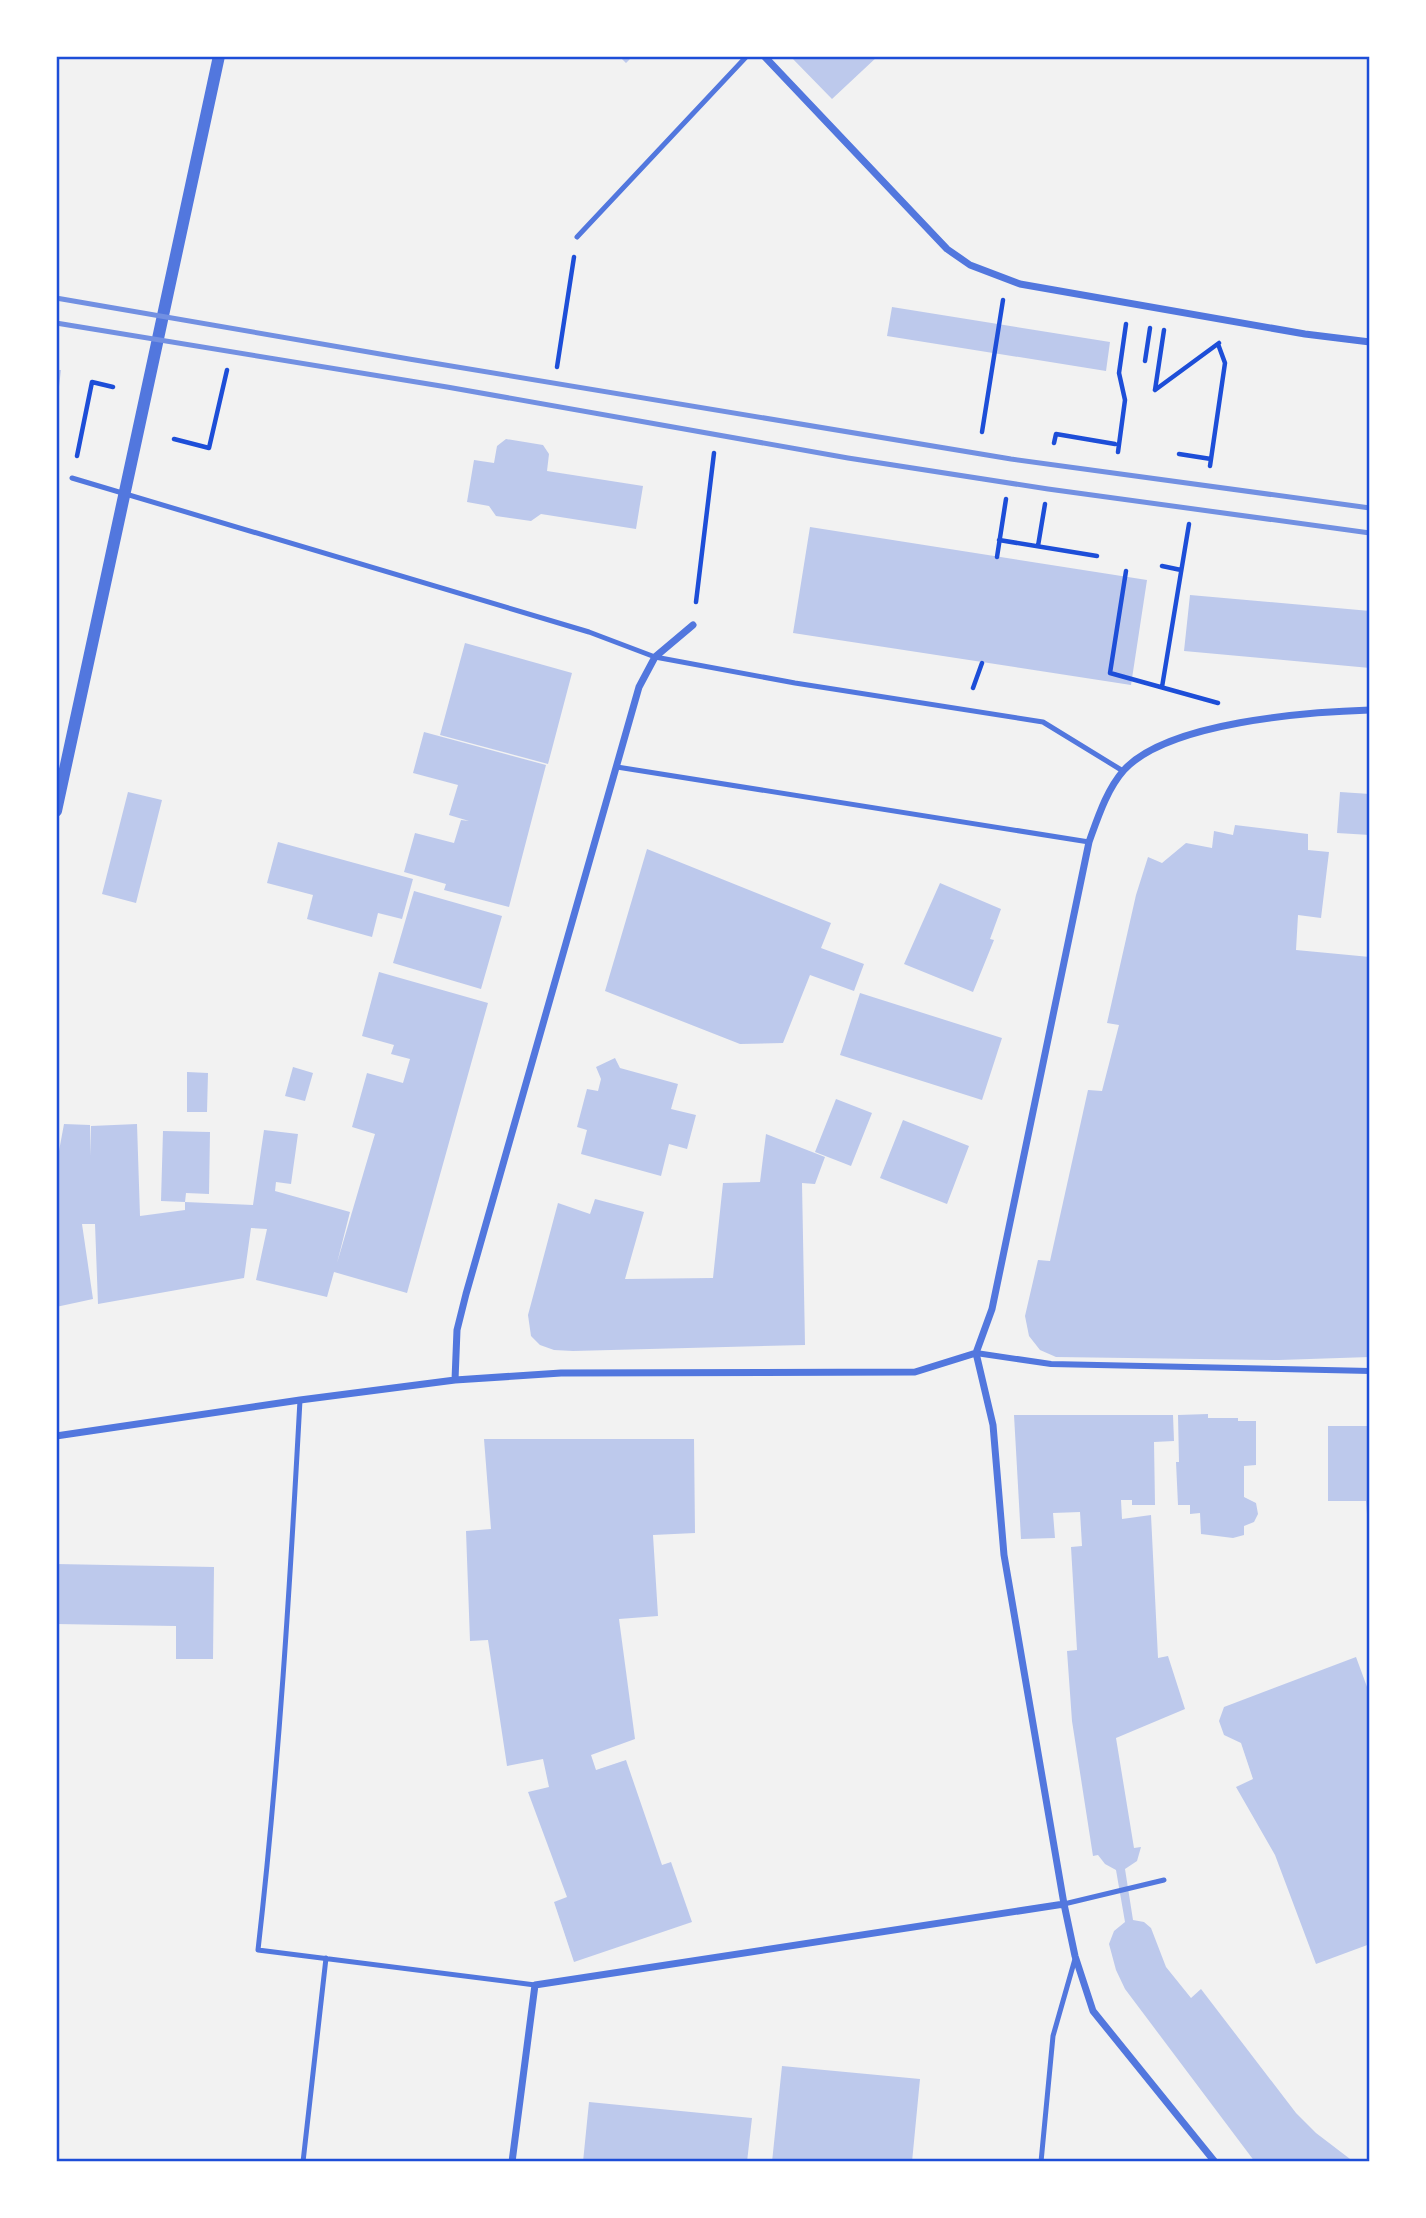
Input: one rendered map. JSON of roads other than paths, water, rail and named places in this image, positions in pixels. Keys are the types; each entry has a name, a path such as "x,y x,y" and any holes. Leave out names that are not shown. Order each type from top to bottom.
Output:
{"street":[{"path":"56,811 219,56"},
{"path":"764,56 947,249 970,265 1020,284 1306,334 1370,342"},
{"path":"455,1380 457,1330 466,1294 639,687 655,657 693,625"},
{"path":"1215,2162 1093,2011 1075,1956 1004,1555 993,1425 976,1353 992,1309 1089,842 1108,794 1124,771 1155,748 1181,737 1273,718 1370,710"},
{"path":"56,1436 455,1380 561,1373 915,1372 976,1353 1051,1364 1370,1371"},
{"path":"512,2162 535,1985 1064,1903"}],"lane":[{"path":"577,237 747,56"},
{"path":"72,478 589,632 655,657 1042,722 1124,771"},
{"path":"617,767 1089,842"},
{"path":"300,1400 285,1658 270,1848 258,1950 535,1985"},
{"path":"1064,1903 1164,1880"},
{"path":"1041,2162 1053,2036 1075,1956"},
{"path":"303,2162 327,1958"}],"railway":[{"path":"56,298 1011,459 1370,508"},
{"path":"56,323 447,387 848,458 1048,489 1370,533"}]}
